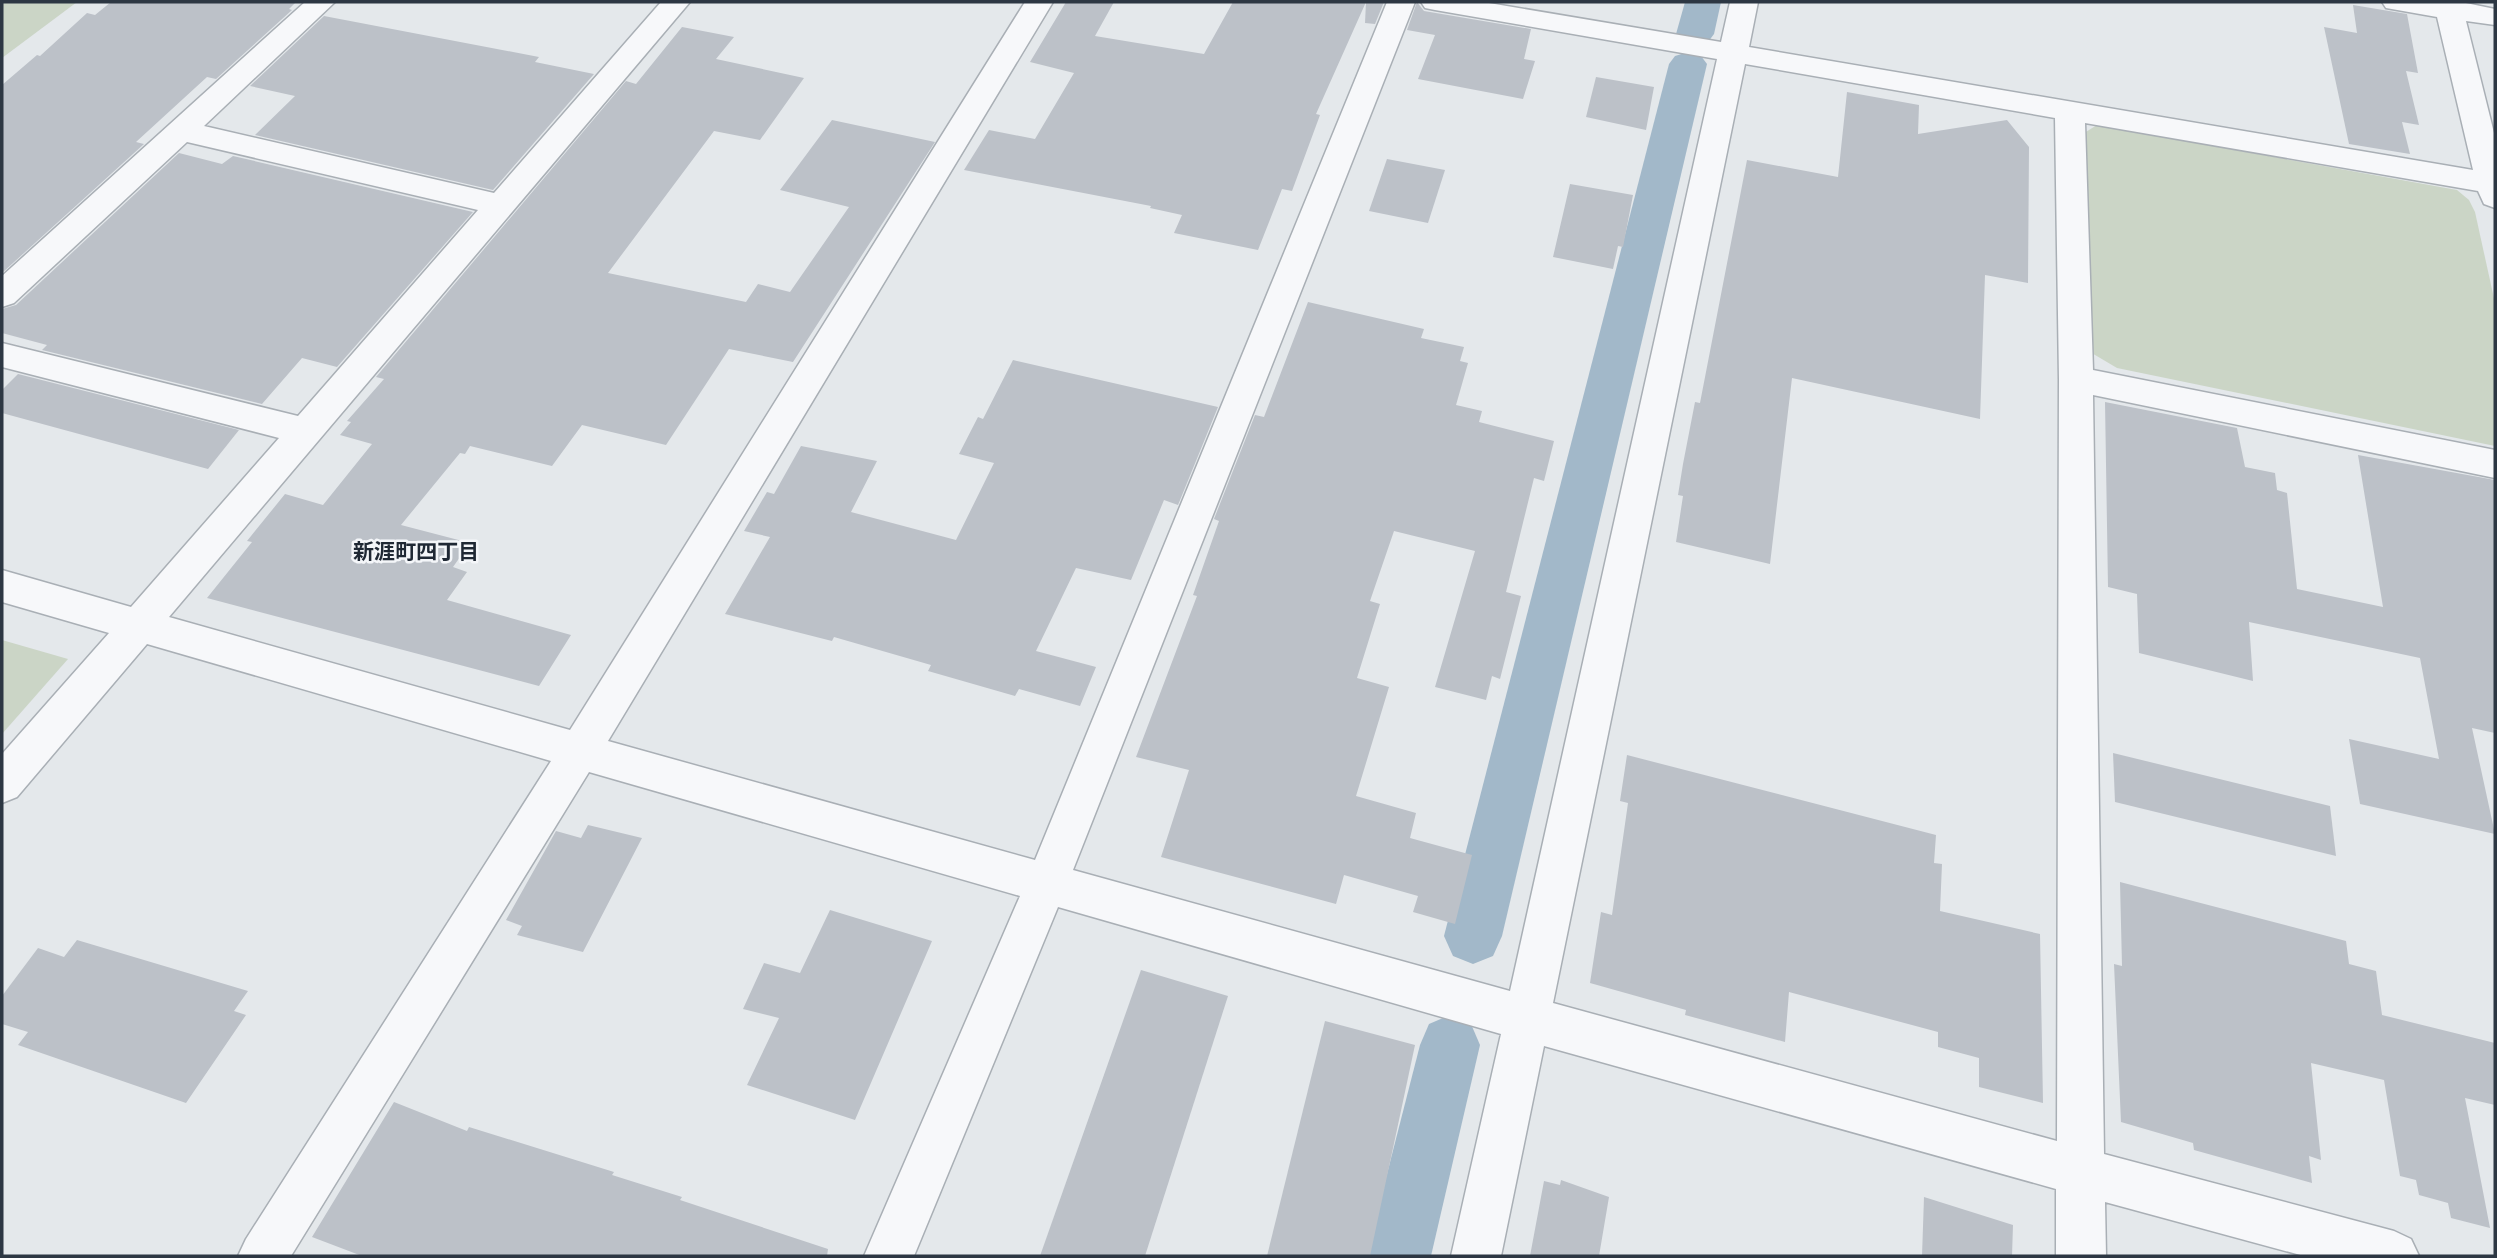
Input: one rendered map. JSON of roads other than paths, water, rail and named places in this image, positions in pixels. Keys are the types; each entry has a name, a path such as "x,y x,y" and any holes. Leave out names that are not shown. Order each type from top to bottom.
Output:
{"street":[{"path":"5,289 321,2"},
{"path":"2,784 676,2"},
{"path":"263,1256 578,752 1039,2"},
{"path":"889,1256 1047,881 1401,2"},
{"path":"1436,2 2494,188 2447,5"},
{"path":"1476,1256 1744,2"},
{"path":"2396,2 2447,5 2495,18"},
{"path":"2070,113 2076,379 2081,1256"},
{"path":"181,131 501,205"},
{"path":"2,355 308,432"},
{"path":"2076,379 2495,464"},
{"path":"2,586 578,752 2080,1172 2394,1256"}],"waterway":[{"path":"1695,34 1703,2"},
{"path":"1473,936 1688,64"},
{"path":"1398,1256 1450,1045"}],"district":[{"name":"新涯町四丁目","path":"416,552"}]}
